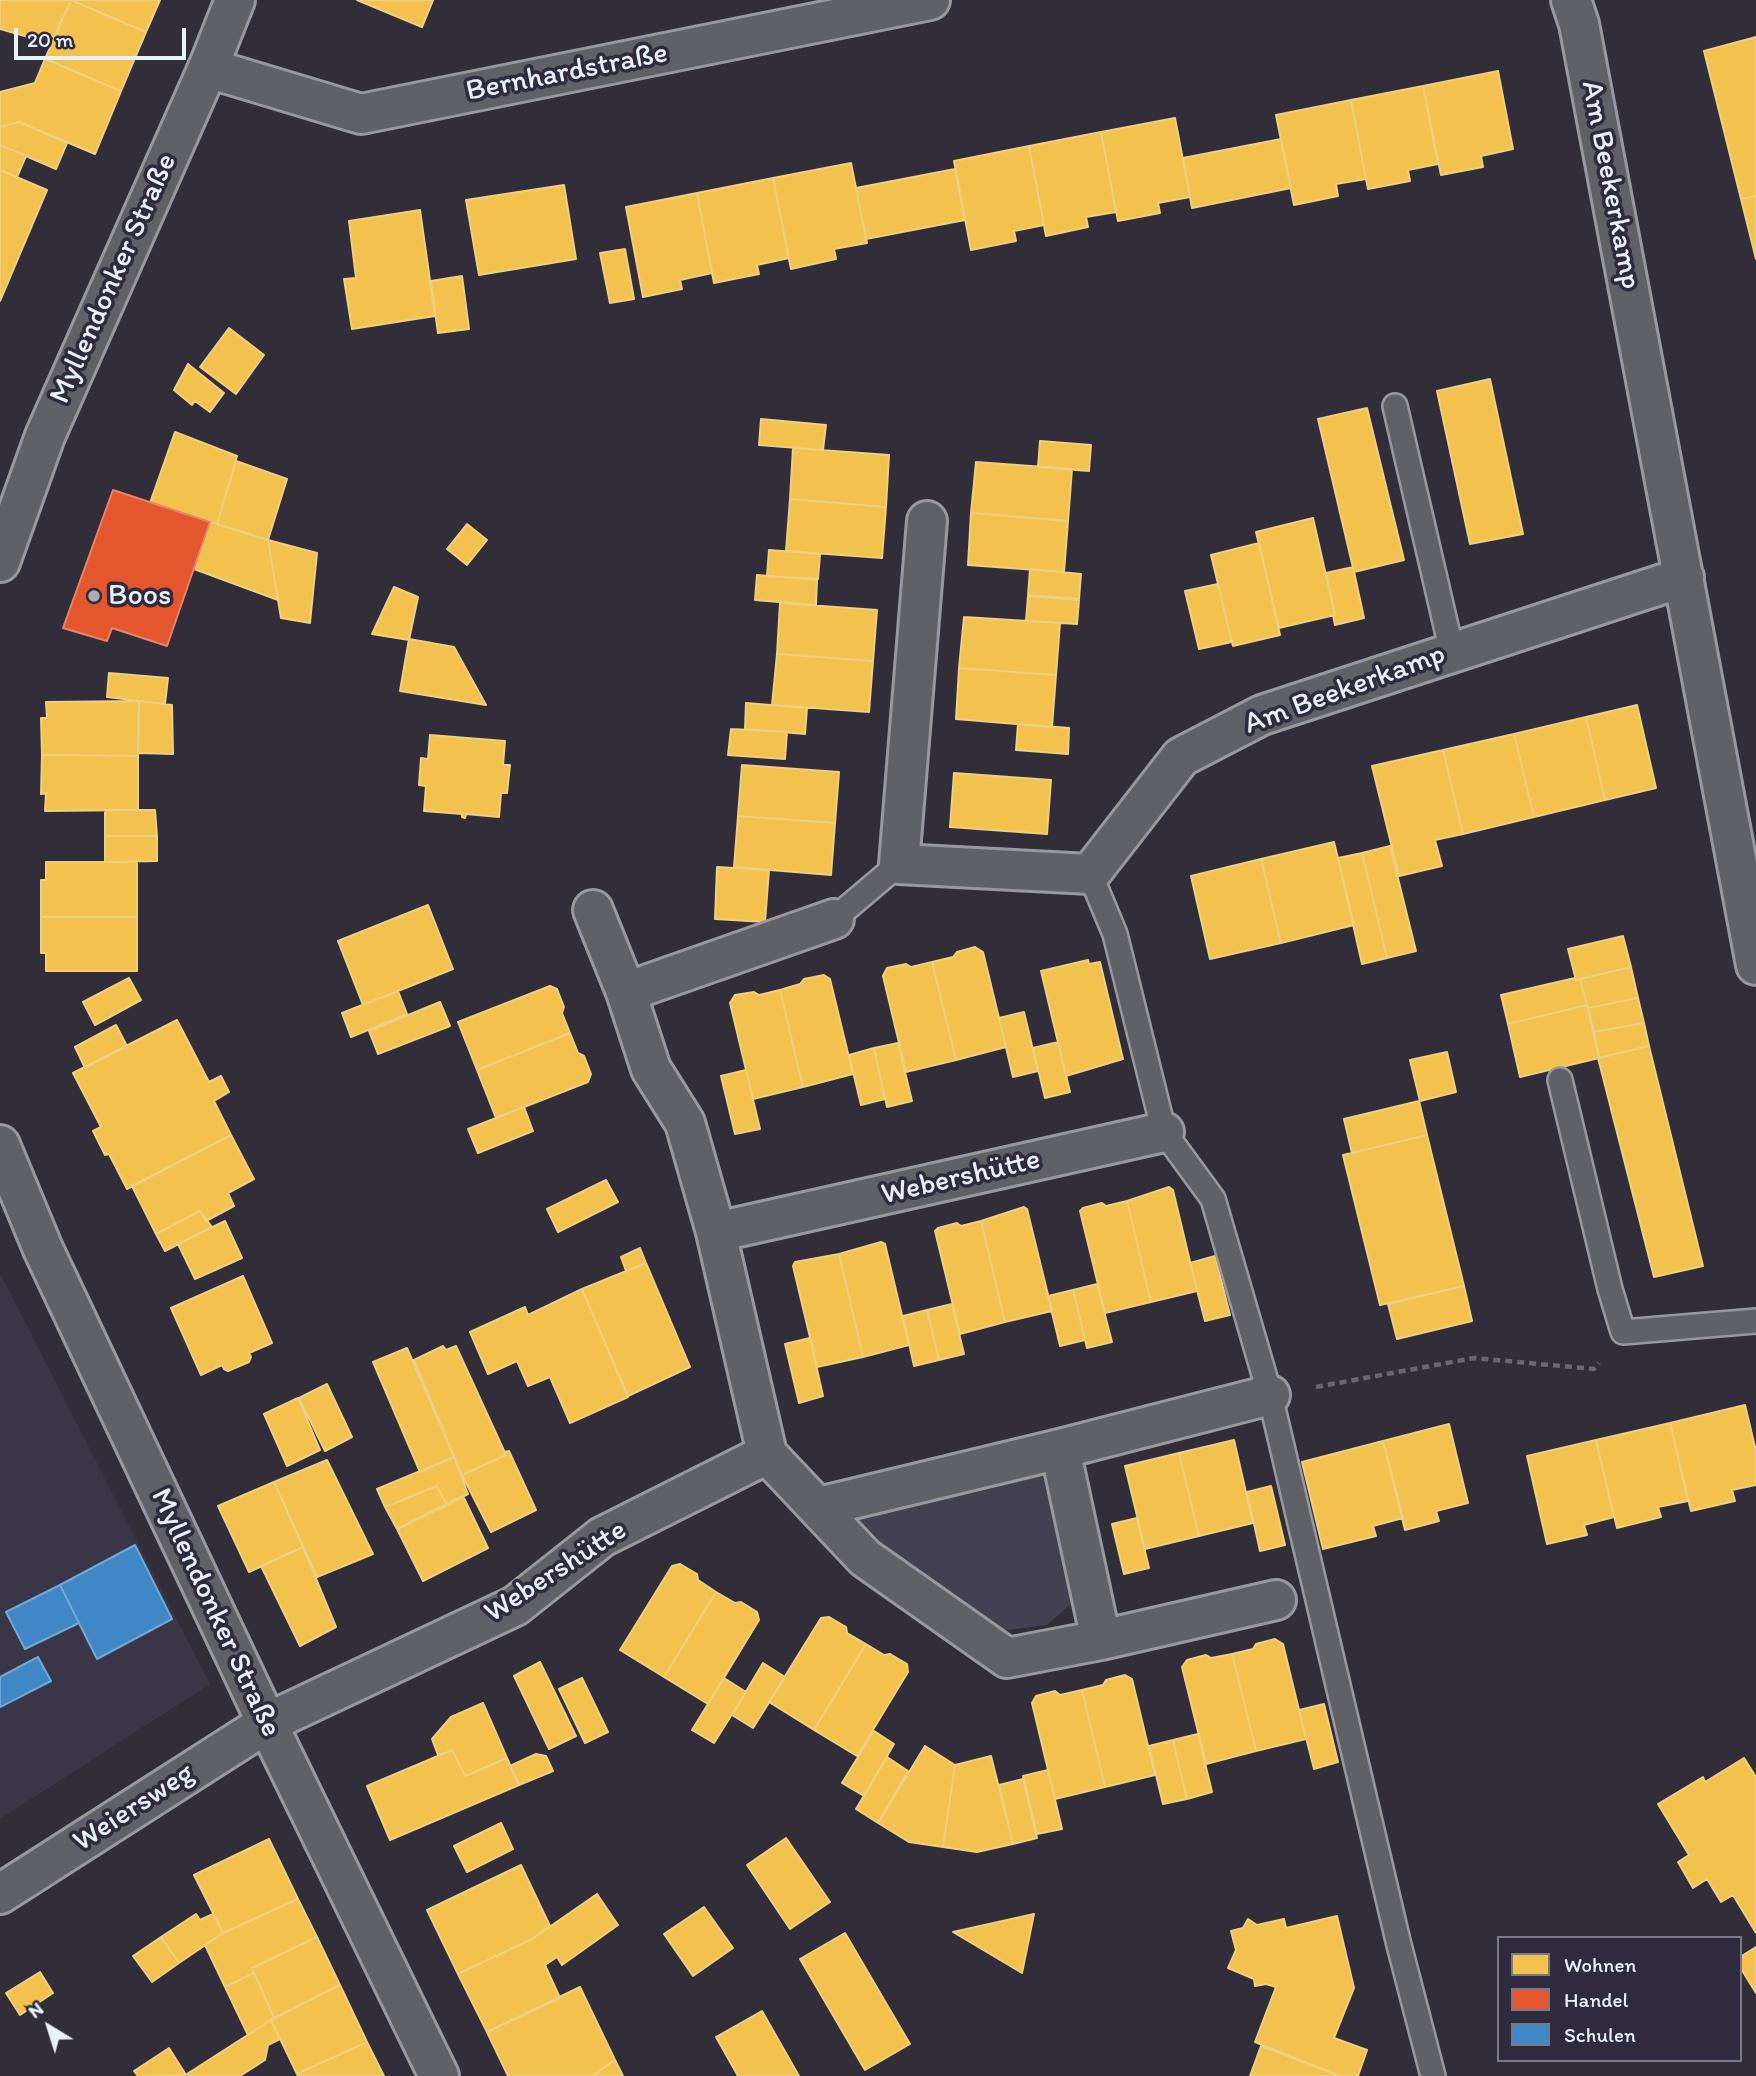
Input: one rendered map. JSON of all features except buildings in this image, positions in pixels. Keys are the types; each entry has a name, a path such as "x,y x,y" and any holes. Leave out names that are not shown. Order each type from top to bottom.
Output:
{"street":[{"name":"Myllendonker Straße","path":"0,562 45,436 208,68 235,0"},
{"name":"Bernhardstraße","path":"208,68 361,114 930,0"},
{"name":"Am Beekerkamp","path":"1571,0 1579,24 1756,965"},
{"path":"927,521 899,864 1090,874"},
{"name":"Am Beekerkamp","path":"1090,874 1181,757 1262,715 1684,577"},
{"path":"593,910 626,992 652,1069 685,1123 716,1232 767,1454 865,1558 1007,1658 1101,1640 1276,1600"},
{"path":"626,992 834,919"},
{"name":"Webershütte","path":"716,1232 1164,1132"},
{"name":"Myllendonker Straße","path":"0,1146 43,1249 267,1723 439,2076"},
{"path":"819,1507 1270,1395"},
{"path":"1060,1449 1101,1640"},
{"name":"Webershütte","path":"267,1723 515,1606 602,1537 767,1454"},
{"name":"Weiersweg","path":"0,1894 267,1723"}],"lane":[{"path":"1395,406 1452,652"},
{"path":"834,919 899,864"},
{"path":"1090,874 1115,934 1164,1132 1213,1199 1270,1395 1398,1941 1433,2076"},
{"path":"1560,1080 1623,1332 1756,1321"}],"path":[{"path":"1270,1395 1474,1358 1594,1369 1623,1332"}],"shaded area":[{"path":"0,1273 210,1684 0,1819"},
{"path":"1035,1469 1058,1480 1074,1601 1047,1625 1008,1630 983,1624 858,1534 853,1524 859,1515"}],"place":[{"name":"Boos","path":"94,596"}]}
